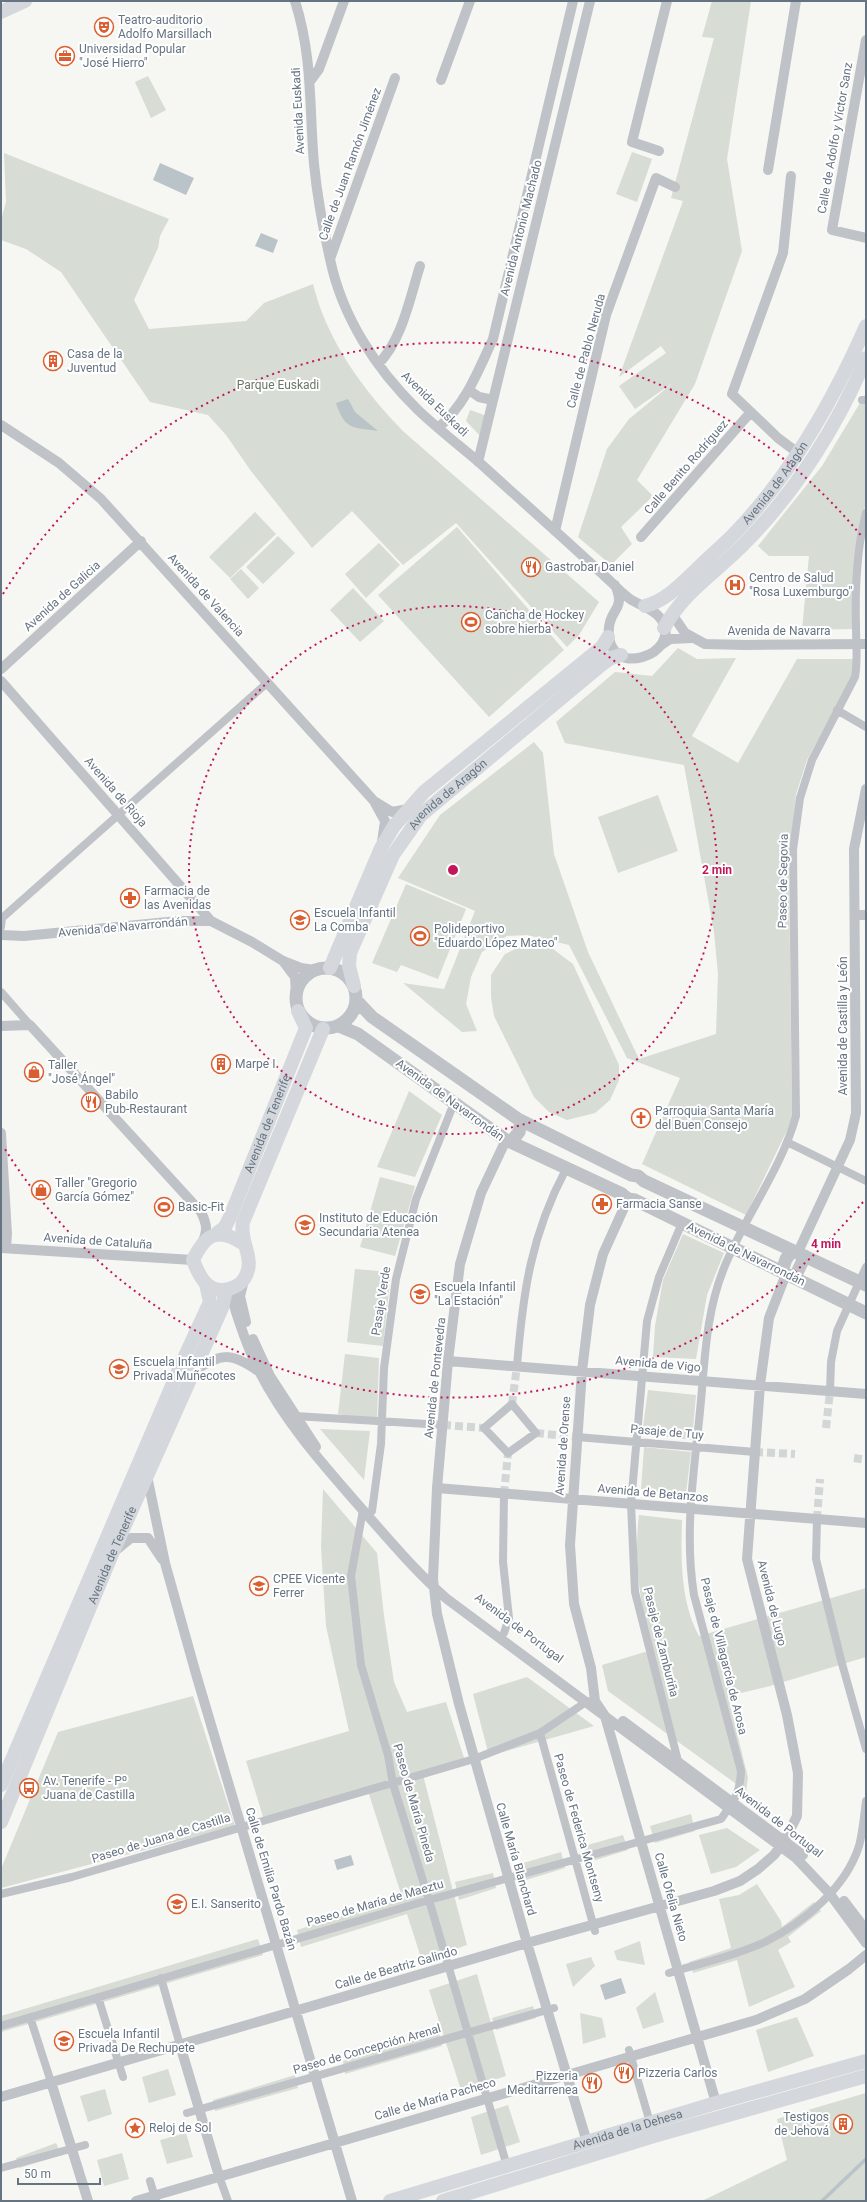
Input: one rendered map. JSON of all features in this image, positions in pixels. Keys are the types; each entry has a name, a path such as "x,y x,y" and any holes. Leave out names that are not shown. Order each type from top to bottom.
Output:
{"main road":[{"path":"1,12 25,1"},
{"name":"Avenida de Aragón","path":"642,605 658,603 734,534 760,503 798,453 844,375 866,326"},
{"name":"Avenida de Aragón","path":"664,628 672,614 692,591 746,542 797,480 861,381 866,358"},
{"name":"Avenida de Aragón","path":"330,968 381,848 394,826 408,809 424,792 602,647 608,636"},
{"name":"Avenida de Aragón","path":"354,986 349,966 350,953 393,855 421,815 601,665 611,658 621,655"},
{"name":"Avenida de Tenerife","path":"216,1234 225,1228 230,1218 306,1028 298,1011"},
{"name":"Avenida de Tenerife","path":"244,1244 241,1232 243,1222 323,1029"},
{"path":"216,1234 231,1235 244,1244 250,1262 244,1280 235,1287 227,1290 216,1290 206,1284 198,1274 194,1260 200,1245 216,1234"},
{"name":"Avenida de Tenerife","path":"1,1785 177,1374 210,1302 206,1284"},
{"name":"Avenida de Tenerife","path":"1,1822 112,1554 222,1308 227,1290"},
{"name":"Avenida de la Dehesa","path":"443,2201 652,2130 716,2104 866,2061"},
{"name":"Avenida de la Dehesa","path":"390,2201 587,2142 652,2130 866,2076"}],"street":[{"name":"Avenida Euskadi","path":"295,1 301,20 311,80 314,165 330,259 338,288 356,329 378,364 396,387 438,428 478,462 628,598 642,605"},
{"path":"311,80 319,69 344,1"},
{"path":"441,80 470,1"},
{"name":"Avenida Antonio Machado","path":"438,428 450,417 470,390 493,339 574,1"},
{"name":"Avenida Antonio Machado","path":"478,462 590,1"},
{"path":"659,151 632,142 666,1"},
{"path":"768,170 796,1"},
{"name":"Calle de Adolfo y Víctor Sanz","path":"866,40 832,230 866,238"},
{"name":"Calle de Juan Ramón Jiménez","path":"330,259 395,78"},
{"path":"791,176 783,253 732,394 750,413 798,453"},
{"name":"Calle de Pablo Neruda","path":"555,531 606,315 656,178 675,187"},
{"path":"378,364 388,354 396,340 420,266"},
{"path":"470,390 479,397 492,400"},
{"name":"Calle Benito Rodríguez","path":"641,537 750,413"},
{"name":"Avenida de Valencia","path":"1,425 59,463 102,499 142,541 267,683 374,801"},
{"name":"Paseo de Segovia","path":"744,1227 760,1199 787,1142 796,1116 793,850 800,798 812,760 855,677 861,644 856,586 862,527 866,513"},
{"name":"Avenida de Galicia","path":"1,670 142,541"},
{"path":"615,585 620,602 610,623 608,636 610,645 621,655 634,659 643,658 670,639 692,638"},
{"path":"614,615 628,606 642,605 661,619 664,628 661,645"},
{"path":"672,614 677,624 692,638"},
{"name":"Avenida de Navarra","path":"692,638 705,644 861,644"},
{"name":"Avenida de Rioja","path":"1,681 119,814 211,921"},
{"path":"1,927 2,918 267,683"},
{"path":"837,710 866,727"},
{"name":"Avenida de Castilla y León","path":"798,1253 850,1140 856,1113 861,1048 855,915 854,849 866,789"},
{"path":"374,801 392,812 408,809"},
{"path":"374,801 385,821 381,848"},
{"path":"855,915 866,915"},
{"name":"Avenida de Navarrondán","path":"1,935 24,936 178,920 211,921 252,942 283,961"},
{"path":"283,961 301,968 314,970 330,968 345,973 354,986 357,1002 351,1016 339,1026 323,1029 308,1023 298,1011 295,978 283,961"},
{"path":"296,995 302,980 314,970"},
{"path":"1,992 201,1212 206,1222 206,1234 200,1245"},
{"name":"Avenida de Navarrondán","path":"357,1002 372,1017 517,1118 630,1175 638,1176 863,1283"},
{"path":"1,1026 30,1024"},
{"name":"Avenida de Navarrondán","path":"339,1026 358,1034 506,1139 866,1313"},
{"name":"Pasaje Verde","path":"368,1511 382,1421 384,1368 396,1279 416,1199 454,1103"},
{"path":"506,1139 504,1124 517,1118"},
{"path":"1,1133 8,1234 4,1248"},
{"name":"Avenida de Pontevedra","path":"434,1584 437,1488 448,1361 460,1264 480,1193 506,1139"},
{"path":"787,1142 866,1181"},
{"path":"517,1366 522,1302 538,1234 547,1207 566,1169"},
{"path":"630,1175 624,1184 628,1198 641,1191 644,1180"},
{"name":"Avenida de Orense","path":"591,1701 591,1668 574,1604 570,1545 572,1499 582,1371 590,1305 603,1254 628,1198"},
{"name":"Pasaje de Zamburiña","path":"678,1761 635,1592 631,1504 642,1376 650,1306 659,1277 682,1223"},
{"name":"Pasaje de Villagarcía de Arosa","path":"731,1805 740,1788 741,1771 694,1594 689,1552 690,1509 703,1380 706,1334 718,1285 744,1227"},
{"name":"Avenida de Cataluña","path":"4,1248 194,1260"},
{"path":"787,1274 786,1259 798,1253"},
{"path":"830,1391 830,1362 835,1339 848,1304 863,1283 866,1267"},
{"name":"Avenida de Lugo","path":"783,1843 797,1816 798,1773 787,1715 747,1559 760,1385 769,1318 787,1274"},
{"name":"Avenida de Portugal","path":"244,1280 240,1296 242,1311 270,1376 295,1416 329,1464 368,1511 434,1584 591,1701 678,1761 731,1805"},
{"name":"Avenida de Portugal","path":"227,1290 259,1371 298,1434 326,1470 368,1511"},
{"name":"Avenida de Portugal","path":"192,1373 210,1361 226,1356 237,1357 259,1371"},
{"name":"Avenida de Vigo","path":"448,1361 866,1394"},
{"path":"512,1404 536,1433 508,1453 484,1428 512,1404"},
{"path":"295,1416 443,1425"},
{"name":"Pasaje de Tuy","path":"577,1437 755,1452"},
{"name":"Calle de Emilia Pardo Bazán","path":"147,1476 165,1564 352,2201"},
{"name":"Avenida de Betanzos","path":"437,1488 866,1523"},
{"path":"504,1494 503,1562 509,1618 504,1633"},
{"name":"Paseo de María Pineda","path":"368,1511 351,1576 361,1665 388,1755 393,1784 469,2032 507,2166"},
{"path":"817,1519 816,1559 841,1660 866,1749"},
{"name":"Calle de Emilia Pardo Bazán","path":"112,1554 131,1538 148,1538 165,1564"},
{"name":"Avenida de Portugal","path":"434,1584 504,1633 591,1701"},
{"name":"Calle María Blanchard","path":"434,1584 437,1614 474,1759 527,1943 551,2009 567,2074 587,2142"},
{"name":"Calle Ofelia Nieto","path":"591,1701 605,1716 660,1905 674,1971 697,2036 716,2104"},
{"name":"Paseo de Juana de Castilla","path":"1,1894 72,1877 474,1759 540,1733 591,1701"},
{"name":"Avenida de Portugal","path":"605,1716 812,1864 866,1943"},
{"name":"Paseo de Federica Montseny","path":"540,1733 594,1927"},
{"path":"674,1971 745,1950 765,1942 787,1929 832,1892 858,1847 866,1801"},
{"name":"Paseo de María de Maeztu","path":"1,2026 429,1900 721,1819 731,1805"},
{"name":"Calle de Beatriz Galindo","path":"1,2097 296,2012 527,1943 594,1927 660,1905 714,1891 740,1881 758,1869 783,1843"},
{"name":"Avenida de Portugal","path":"832,1892 866,1930"},
{"name":"Calle de María Pacheco","path":"136,2201 155,2198 219,2176 487,2098 630,2053 756,2020 805,1999 849,1969 866,1955"},
{"path":"161,1978 219,2176 228,2201"},
{"path":"98,1997 123,2077"},
{"name":"Paseo de Concepción Arenal","path":"187,2113 551,2009"},
{"path":"30,2017 88,2201"},
{"path":"630,2053 652,2130"},
{"path":"1,2168 85,2145"},
{"path":"150,2181 155,2198"}],"green space":[{"path":"712,1 751,1 727,159 742,251 695,384 637,480 653,496 621,527 632,544 611,565 578,537 607,449 629,419 674,382 635,409 619,386 666,353 661,346 619,377 683,201 671,198 714,38 702,37"},
{"path":"148,76 166,110 151,118 135,82"},
{"path":"632,152 652,159 637,202 616,194"},
{"name":"Parque Euskadi","path":"4,153 169,219 160,236 158,248 134,300 149,329 246,321 264,303 313,284 319,305 337,345 361,382 389,416 404,432 599,602 579,635 567,647 456,523 403,565 352,511 312,548 251,471 226,435 208,415 150,402 61,272 26,249 1,240 1,220 6,202"},
{"path":"866,393 866,503 859,530 853,629 802,630 809,556 769,556 758,546 822,466"},
{"path":"470,410 487,416 482,438 466,421"},
{"path":"255,512 276,534 230,578 209,557"},
{"name":"Cancha de Hockey sobre hierba","path":"457,527 564,650 489,717 378,595"},
{"path":"278,536 295,553 263,584 246,567"},
{"path":"379,543 400,565 366,598 345,574"},
{"path":"241,569 259,588 248,599 230,579"},
{"path":"353,588 384,621 360,642 330,610"},
{"path":"678,648 697,659 736,658 692,736 738,763 797,659 854,659 852,677 807,760 796,794 789,870 792,1120 746,1215 642,1164 680,1078 627,1058 569,945 527,935 507,936 482,952 471,977 466,1004 477,1031 462,1032 403,983 444,989 475,911 398,878 440,815 534,742 543,753 554,854 588,952 639,1059 716,1034 718,974 714,932 684,765 565,743 556,722 615,672 652,676"},
{"path":"658,795 678,851 618,873 598,817"},
{"name":"Polideportivo \"Eduardo López Mateo\"","path":"406,884 466,909 438,979 401,965 397,972 372,963"},
{"path":"522,946 549,946 573,964 619,1065 619,1080 610,1100 595,1113 567,1120 549,1112 534,1097 494,1016 491,997 491,975 505,954"},
{"path":"409,1091 442,1115 415,1177 377,1167"},
{"path":"380,1177 415,1186 395,1256 360,1247"},
{"path":"683,1234 724,1253 707,1295 696,1359 653,1357 655,1326 663,1280"},
{"path":"355,1269 391,1272 383,1346 347,1342"},
{"path":"345,1354 379,1358 377,1421 338,1414"},
{"path":"648,1390 696,1395 692,1440 642,1434"},
{"path":"320,1429 370,1431 364,1480"},
{"path":"644,1447 691,1452 686,1493 641,1489"},
{"path":"323,1489 377,1553 384,1616 394,1682 407,1712 446,1702 465,1761 423,1775 467,1945 422,1961 407,1914 301,1947 297,1930 402,1897 368,1791 264,1820 246,1761 349,1731 326,1626 321,1547"},
{"path":"639,1515 682,1520 682,1564 685,1594 693,1623 699,1636 866,1588 866,1657 770,1686 728,1696 748,1778 746,1791 608,1691 602,1665 645,1652 654,1656 645,1621 639,1586 637,1533"},
{"path":"527,1677 594,1726 489,1756 473,1694"},
{"path":"193,1696 235,1826 1,1888 1,1869 58,1732"},
{"path":"691,1814 695,1831 655,1843 650,1826"},
{"path":"727,1828 760,1850 736,1867 711,1874 699,1835"},
{"path":"623,1835 628,1850 589,1862 584,1846"},
{"path":"561,1852 565,1868 523,1881 520,1864"},
{"path":"493,1873 496,1888 459,1900 455,1882"},
{"path":"757,1884 781,1921 782,1927 814,1902 821,1911 788,1937 791,1942 778,1950 795,1987 749,2007 737,1960 693,1973 689,1962 731,1948 719,1899 739,1895"},
{"path":"258,1939 263,1955 1,2032 1,2016"},
{"path":"640,1941 645,1965 617,1960 614,1951"},
{"path":"591,1957 595,1966 573,1987 566,1964"},
{"path":"477,1974 506,2076 461,2090 429,1990"},
{"path":"655,1992 664,2022 643,2029 636,2008"},
{"path":"533,2006 536,2018 496,2030 492,2018"},
{"path":"580,2013 602,2018 606,2037 583,2044"},
{"path":"797,2017 814,2056 768,2072 756,2030"},
{"path":"439,2033 442,2046 345,2074 343,2061"},
{"path":"168,2069 176,2095 149,2103 142,2077"},
{"path":"295,2075 298,2088 215,2111 213,2100"},
{"path":"105,2089 112,2114 88,2122 80,2096"},
{"path":"866,2093 866,2201 702,2201 787,2160 777,2119"},
{"path":"508,2105 520,2142 481,2155 471,2117"},
{"path":"186,2133 193,2157 167,2164 160,2140"},
{"path":"56,2143 62,2155 19,2168 16,2158"},
{"path":"122,2153 129,2179 104,2186 97,2160"}],"shaded area":[{"path":"160,163 194,178 186,195 153,180"},
{"path":"261,233 278,240 273,253 255,246"},
{"path":"348,399 355,412 378,431 356,428 346,423 339,412 336,403"},
{"path":"351,1855 354,1865 337,1870 334,1860"},
{"path":"621,1978 626,1993 605,2000 600,1985"}],"waterway":[{"path":"822,2201 866,2159"}],"tunnel":[{"path":"512,1404 517,1366"},
{"path":"826,1428 830,1391"},
{"path":"443,1425 484,1428"},
{"path":"536,1433 577,1437"},
{"path":"755,1452 795,1454"},
{"path":"504,1494 508,1453"},
{"path":"854,1458 866,1460"},
{"path":"817,1519 820,1479"}],"place":[{"name":"Teatro-auditorio Adolfo Marsillach","path":"104,27"},
{"name":"Universidad Popular \"José Hierro\"","path":"65,56"},
{"name":"Casa de la Juventud","path":"53,361"},
{"name":"Gastrobar Daniel","path":"531,567"},
{"name":"Centro de Salud \"Rosa Luxemburgo\"","path":"735,585"},
{"name":"Cancha de Hockey sobre hierba","path":"471,622"},
{"name":"Farmacia de las Avenidas","path":"130,898"},
{"name":"Escuela Infantil La Comba","path":"300,920"},
{"name":"Polideportivo \"Eduardo López Mateo\"","path":"420,936"},
{"name":"Marpe I","path":"221,1064"},
{"name":"Taller \"José Ángel\"","path":"34,1072"},
{"name":"Babilo Pub-Restaurant","path":"91,1102"},
{"name":"Parroquia Santa María del Buen Consejo","path":"641,1118"},
{"name":"Taller \"Gregorio García Gómez\"","path":"41,1190"},
{"name":"Farmacia Sanse","path":"602,1204"},
{"name":"Basic-Fit","path":"164,1207"},
{"name":"Instituto de Educación Secundaria Atenea","path":"305,1225"},
{"name":"Escuela Infantil \"La Estación\"","path":"420,1294"},
{"name":"Escuela Infantil Privada Muñecotes","path":"119,1369"},
{"name":"CPEE Vicente Ferrer","path":"259,1586"},
{"name":"Av. Tenerife - Pº Juana de Castilla","path":"29,1788"},
{"name":"E.I. Sanserito","path":"177,1904"},
{"name":"Escuela Infantil Privada De Rechupete","path":"64,2041"},
{"name":"Pizzeria Carlos","path":"624,2073"},
{"name":"Pizzeria Meditarrenea","path":"592,2083"},
{"name":"Testigos de Jehová","path":"843,2124"},
{"name":"Reloj de Sol","path":"135,2128"}]}
